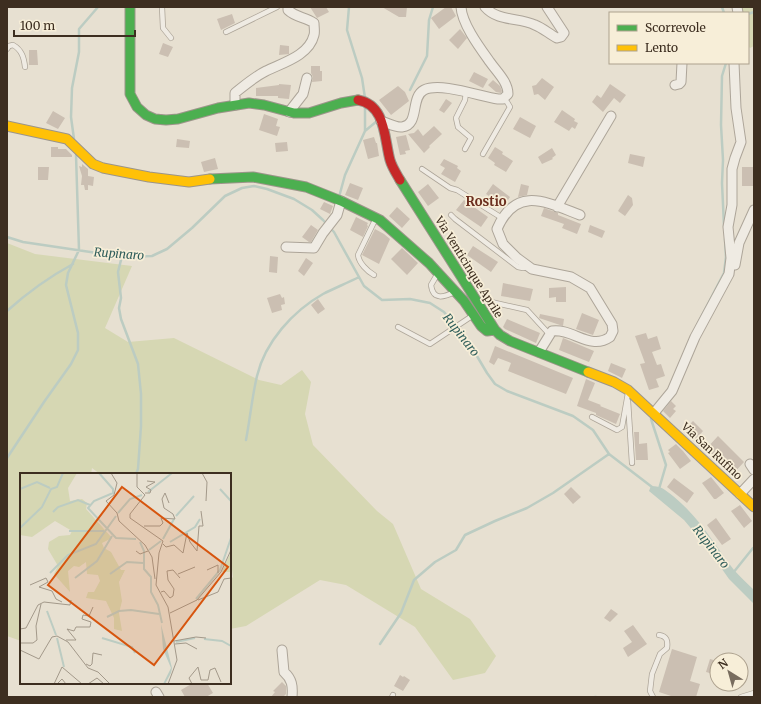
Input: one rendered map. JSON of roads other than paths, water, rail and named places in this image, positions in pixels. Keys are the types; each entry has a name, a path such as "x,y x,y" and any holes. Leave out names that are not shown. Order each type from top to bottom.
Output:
{"main road":[{"path":"130,7 130,94 133,102 147,116 157,120 168,121 235,105 251,103 289,112"},
{"name":"Via Venticinque Aprile","path":"289,112 308,113 350,101 365,101 372,105 379,113 390,161 396,173 500,336 614,382 628,395 654,413"},
{"path":"7,126 47,134 67,140 93,164 103,168 189,182 253,177 306,187 376,218 429,263 456,292 474,314 481,326 487,331 495,330"},
{"name":"Via San Rufino","path":"654,413 754,507"}],"street":[{"path":"235,105 235,93 266,71 297,56 309,46 314,35 314,23 306,18 293,14 288,10 288,7"},
{"path":"381,121 401,128 407,126 412,120 419,96 423,90 435,86 492,98 503,99 508,94 508,89 504,80 488,60 464,23 461,7"},
{"path":"485,7 499,16 525,21 536,25 557,38 561,37 564,33 547,7"},
{"path":"675,85 681,82 682,64"},
{"path":"654,413 672,391 695,337 728,274 731,258 728,227 732,205 732,169 741,142 736,108 734,64"},
{"path":"289,112 303,94 307,78"},
{"path":"557,206 611,116"},
{"path":"286,248 314,248 337,215 341,202"},
{"path":"539,352 552,331 560,331 594,342 601,342 610,337 613,331 612,324 590,288 571,277 532,269 517,258 503,244 497,229 502,218 509,209 520,202 545,202 580,215"},
{"path":"728,274 734,269 739,243 754,210"},
{"path":"740,494 754,479"},
{"path":"282,650 284,672 290,678 293,689 292,697"}],"lane":[{"path":"162,7 163,28 171,38"},
{"path":"226,32 277,7"},
{"path":"7,49 13,45 18,47 24,58 25,67"},
{"path":"465,149 471,138 458,127 456,118 465,100 466,92"},
{"path":"483,154 510,107 503,99"},
{"path":"422,169 450,188 457,190 502,218"},
{"path":"451,215 455,220 518,267 529,267"},
{"path":"374,275 366,271 358,258 358,255 376,218"},
{"path":"438,273 433,279 431,285 434,294 439,297 444,297 456,292"},
{"path":"486,299 491,302 527,310 550,335"},
{"path":"398,327 430,344 474,314"},
{"path":"592,417 617,430 620,429 622,427 628,395"},
{"path":"628,395 632,463"},
{"path":"652,697 650,691 652,674 660,654 667,648 668,642 666,638 659,635"},
{"path":"741,697 754,693"}],"water":[{"path":"651,486 665,490 683,504 691,513 734,570 754,590 754,604 729,579 705,545 684,520 649,491"}],"waterway":[{"path":"74,139 71,117 72,88 79,52 79,29 98,7"},
{"path":"349,7 347,30 362,78 365,98"},
{"path":"410,90 427,56 429,20 433,7"},
{"path":"722,7 724,12"},
{"path":"749,14 754,12"},
{"path":"724,226 721,125 722,76 726,64"},
{"path":"339,197 345,175 365,131 365,105"},
{"path":"365,131 377,121"},
{"path":"7,458 71,364 78,350 78,333 66,285 68,273 79,250 76,155"},
{"name":"Rupinaro","path":"7,237 23,242 124,257 152,256 167,249 192,228 225,196 242,188 254,186 294,199 312,210 334,232 364,286 382,300 410,299 430,303 444,312 471,346 495,384 507,391 573,416 593,430 609,454 652,487"},
{"path":"697,325 724,273 726,257 725,239"},
{"path":"122,256 118,272 121,298 119,308 121,319 138,364 141,394 141,426 138,469 136,473"},
{"path":"7,311 38,286 73,264"},
{"path":"246,440 257,376 266,351 273,340 291,318 301,309 323,294 359,277"},
{"path":"651,419 666,465 659,489"},
{"path":"380,644 401,613 414,580 435,562 456,550 465,535 527,508 553,493 609,454"},
{"path":"733,573 753,548"}],"district":[{"name":"Rostio","path":"486,201"}]}
